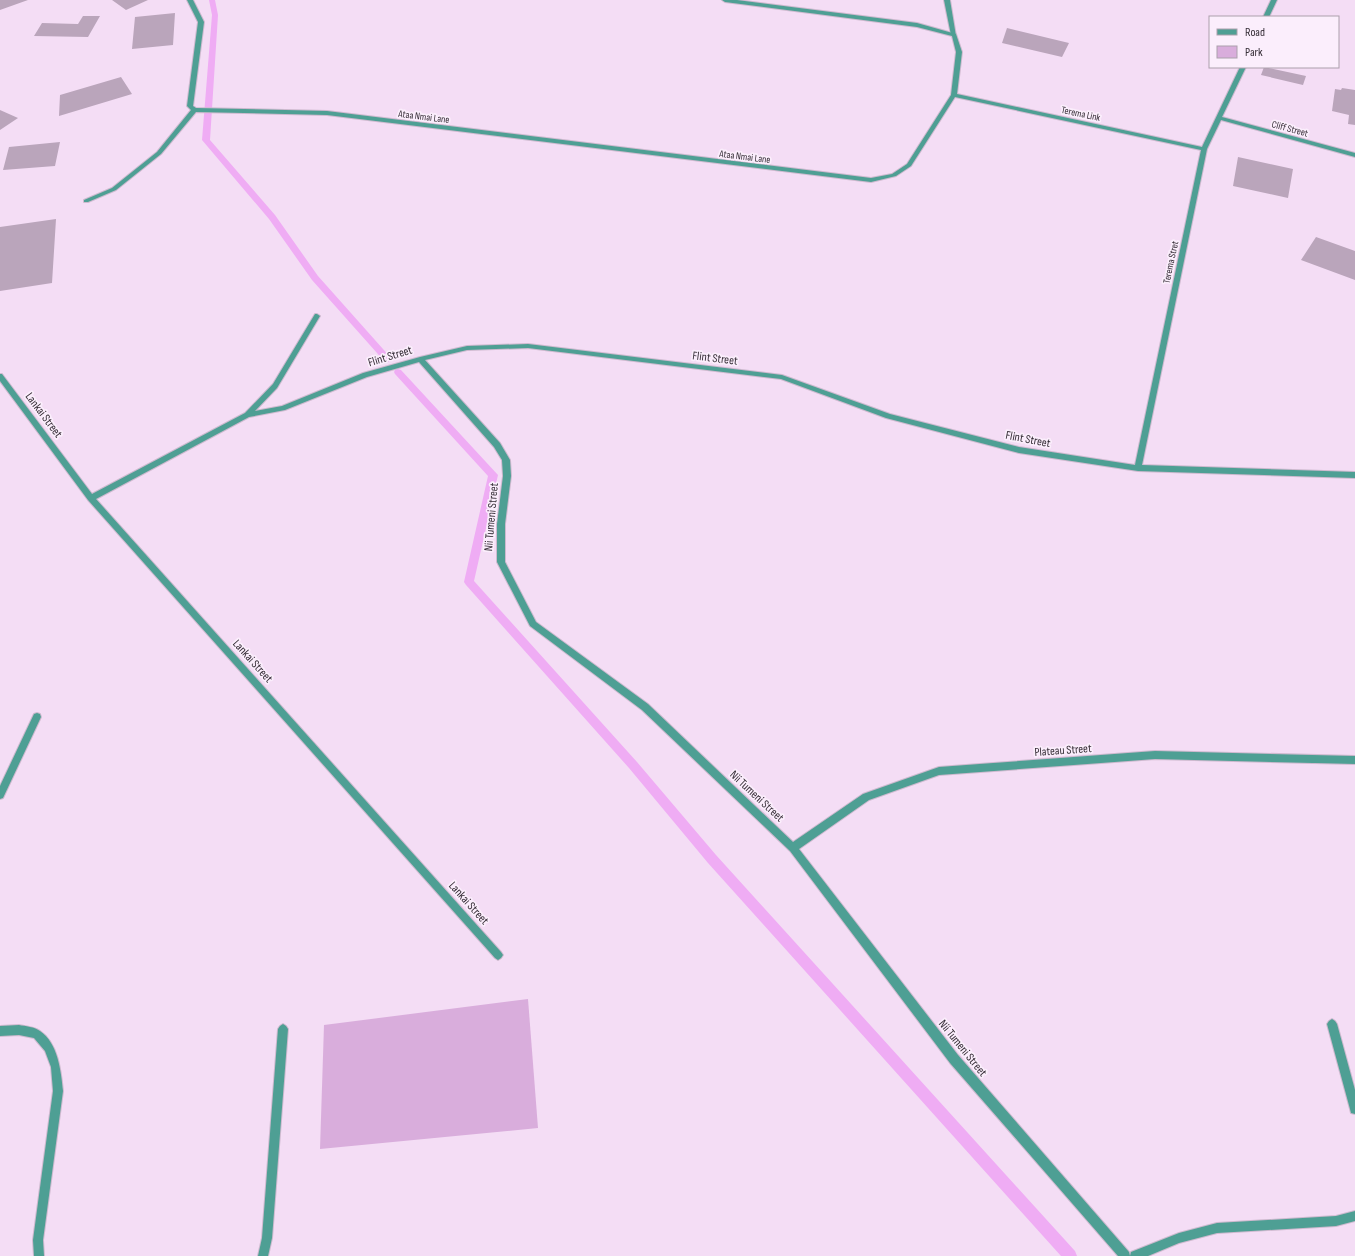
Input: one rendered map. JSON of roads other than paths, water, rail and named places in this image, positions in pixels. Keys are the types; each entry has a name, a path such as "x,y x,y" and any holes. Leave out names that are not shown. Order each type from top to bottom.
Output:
{"street":[{"path":"86,201 114,189 159,153 194,110 190,106 201,22 190,0"},
{"path":"725,0 917,25 954,35"},
{"name":"Ataa Nmai Lane","path":"194,110 327,114 872,180 894,175 909,165 954,95 959,52 947,0"},
{"path":"1266,16 1274,0"},
{"name":"Terema Stret","path":"1138,468 1204,149 1243,68"},
{"name":"Terema Link","path":"954,95 1204,149"},
{"name":"Cliff Street","path":"1220,118 1355,155"},
{"path":"247,415 275,386 317,316"},
{"name":"Flint Street","path":"91,498 247,415 283,408 365,375 420,359 467,348 528,346 782,377 888,416 1019,450 1138,468 1355,475"},
{"name":"Nii Tumeni Street","path":"420,359 497,445 506,460 507,476 501,524 501,562 533,624 644,707 793,848 954,1059 1125,1256"},
{"name":"Lankai Street","path":"0,376 91,498 498,955"},
{"path":"0,795 38,717"},
{"name":"Plateau Street","path":"793,848 866,797 939,771 1155,755 1355,760"},
{"path":"1332,1024 1355,1109"},
{"path":"263,1256 266,1238 283,1029"},
{"path":"0,1031 19,1030 37,1034 49,1048 56,1067 58,1091 38,1240 39,1256"},
{"path":"1135,1256 1179,1238 1217,1228 1336,1221 1355,1216"}],"waterway":[{"path":"212,0 215,15 206,140 272,217 315,278 388,360"},
{"path":"398,372 493,475 469,582 633,765 712,859 1070,1256"}]}
